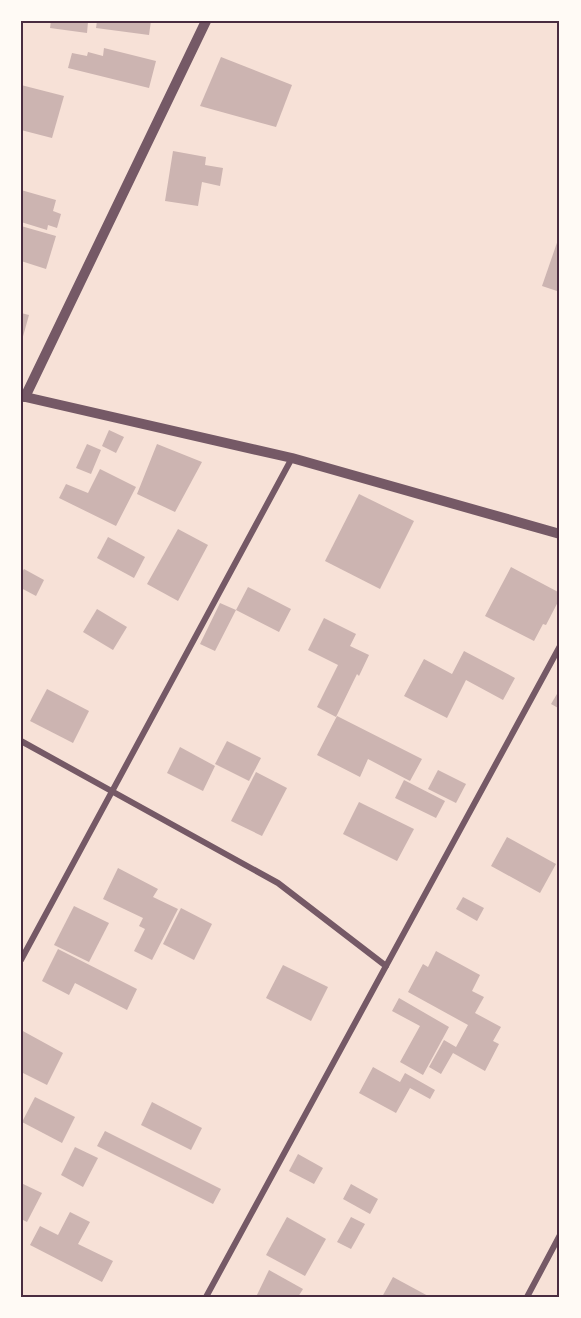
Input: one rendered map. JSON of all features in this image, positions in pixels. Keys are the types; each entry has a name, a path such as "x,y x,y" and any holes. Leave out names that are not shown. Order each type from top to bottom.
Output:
{"street":[{"path":"206,21 23,396 292,458 560,534"},
{"path":"21,960 292,458"},
{"path":"206,1297 560,645"},
{"path":"21,741 278,883 386,966"},
{"path":"527,1297 560,1235"}],"building":[{"path":"51,21 88,22 87,33 50,28"},
{"path":"97,21 151,21 149,35 96,28"},
{"path":"104,48 156,61 149,88 68,68 72,53 87,56 88,52 103,56"},
{"path":"221,57 292,85 276,127 200,106"},
{"path":"21,85 64,96 52,138 21,130"},
{"path":"173,151 206,157 205,165 223,168 220,186 202,182 198,206 165,201"},
{"path":"21,190 56,200 53,211 61,214 57,228 48,225 47,230 21,222"},
{"path":"21,226 56,236 46,269 21,261"},
{"path":"560,234 560,292 542,286"},
{"path":"21,313 29,315 22,340 21,340"},
{"path":"109,430 124,437 116,453 102,446"},
{"path":"87,444 101,450 91,474 76,468"},
{"path":"157,444 202,462 175,512 137,494"},
{"path":"100,469 136,487 116,526 59,498 66,484 88,493"},
{"path":"359,494 414,521 380,589 325,561"},
{"path":"178,529 208,545 178,601 147,584"},
{"path":"108,537 145,557 134,578 97,558"},
{"path":"511,567 560,593 560,598 546,625 543,624 534,641 485,616"},
{"path":"24,569 44,580 36,596 21,588 21,574"},
{"path":"248,587 291,609 279,632 236,610"},
{"path":"220,603 236,610 215,651 200,644"},
{"path":"97,609 127,627 113,650 83,632"},
{"path":"324,618 356,634 350,646 369,655 336,717 317,707 338,665 308,650"},
{"path":"464,651 515,678 503,700 466,680 447,718 404,696 424,659 452,674"},
{"path":"47,689 89,711 73,743 30,721"},
{"path":"560,689 560,709 551,704"},
{"path":"337,716 422,759 410,781 368,759 360,777 317,755"},
{"path":"227,741 261,758 249,781 215,764"},
{"path":"180,747 215,766 203,791 167,773"},
{"path":"438,770 466,784 456,803 428,789"},
{"path":"256,772 287,788 262,836 231,821"},
{"path":"404,780 445,801 436,818 395,798"},
{"path":"359,802 414,829 397,861 343,834"},
{"path":"507,837 556,864 540,893 491,866"},
{"path":"118,868 158,889 153,897 178,909 152,960 134,951 145,929 139,926 143,918 103,899"},
{"path":"463,897 484,908 477,921 456,909"},
{"path":"74,906 109,923 89,962 54,945"},
{"path":"181,908 212,924 194,960 163,944"},
{"path":"58,949 137,989 127,1010 75,983 69,995 42,981"},
{"path":"436,951 480,975 472,991 484,997 475,1013 501,1027 493,1041 499,1044 485,1071 453,1053 441,1074 429,1067 444,1040 456,1047 468,1025 408,992 423,964 428,967"},
{"path":"283,965 328,987 311,1021 266,998"},
{"path":"399,998 449,1027 423,1075 400,1062 420,1026 392,1011"},
{"path":"21,1030 63,1053 47,1085 21,1072 23,1060 21,1059"},
{"path":"373,1067 400,1082 405,1073 435,1090 430,1099 410,1088 396,1113 359,1093"},
{"path":"35,1097 75,1117 62,1143 22,1122"},
{"path":"152,1102 202,1128 191,1150 141,1125"},
{"path":"105,1131 221,1189 213,1204 97,1146"},
{"path":"75,1147 98,1158 83,1187 61,1175"},
{"path":"298,1154 323,1168 314,1184 289,1171"},
{"path":"21,1183 42,1193 27,1222 21,1219"},
{"path":"351,1184 378,1199 370,1214 343,1199"},
{"path":"70,1212 90,1222 78,1244 113,1261 102,1282 30,1245 40,1226 58,1235"},
{"path":"287,1217 326,1239 305,1276 266,1255"},
{"path":"351,1217 365,1224 351,1249 337,1242"},
{"path":"269,1270 303,1289 298,1297 256,1297"},
{"path":"393,1277 430,1297 382,1297"}]}
